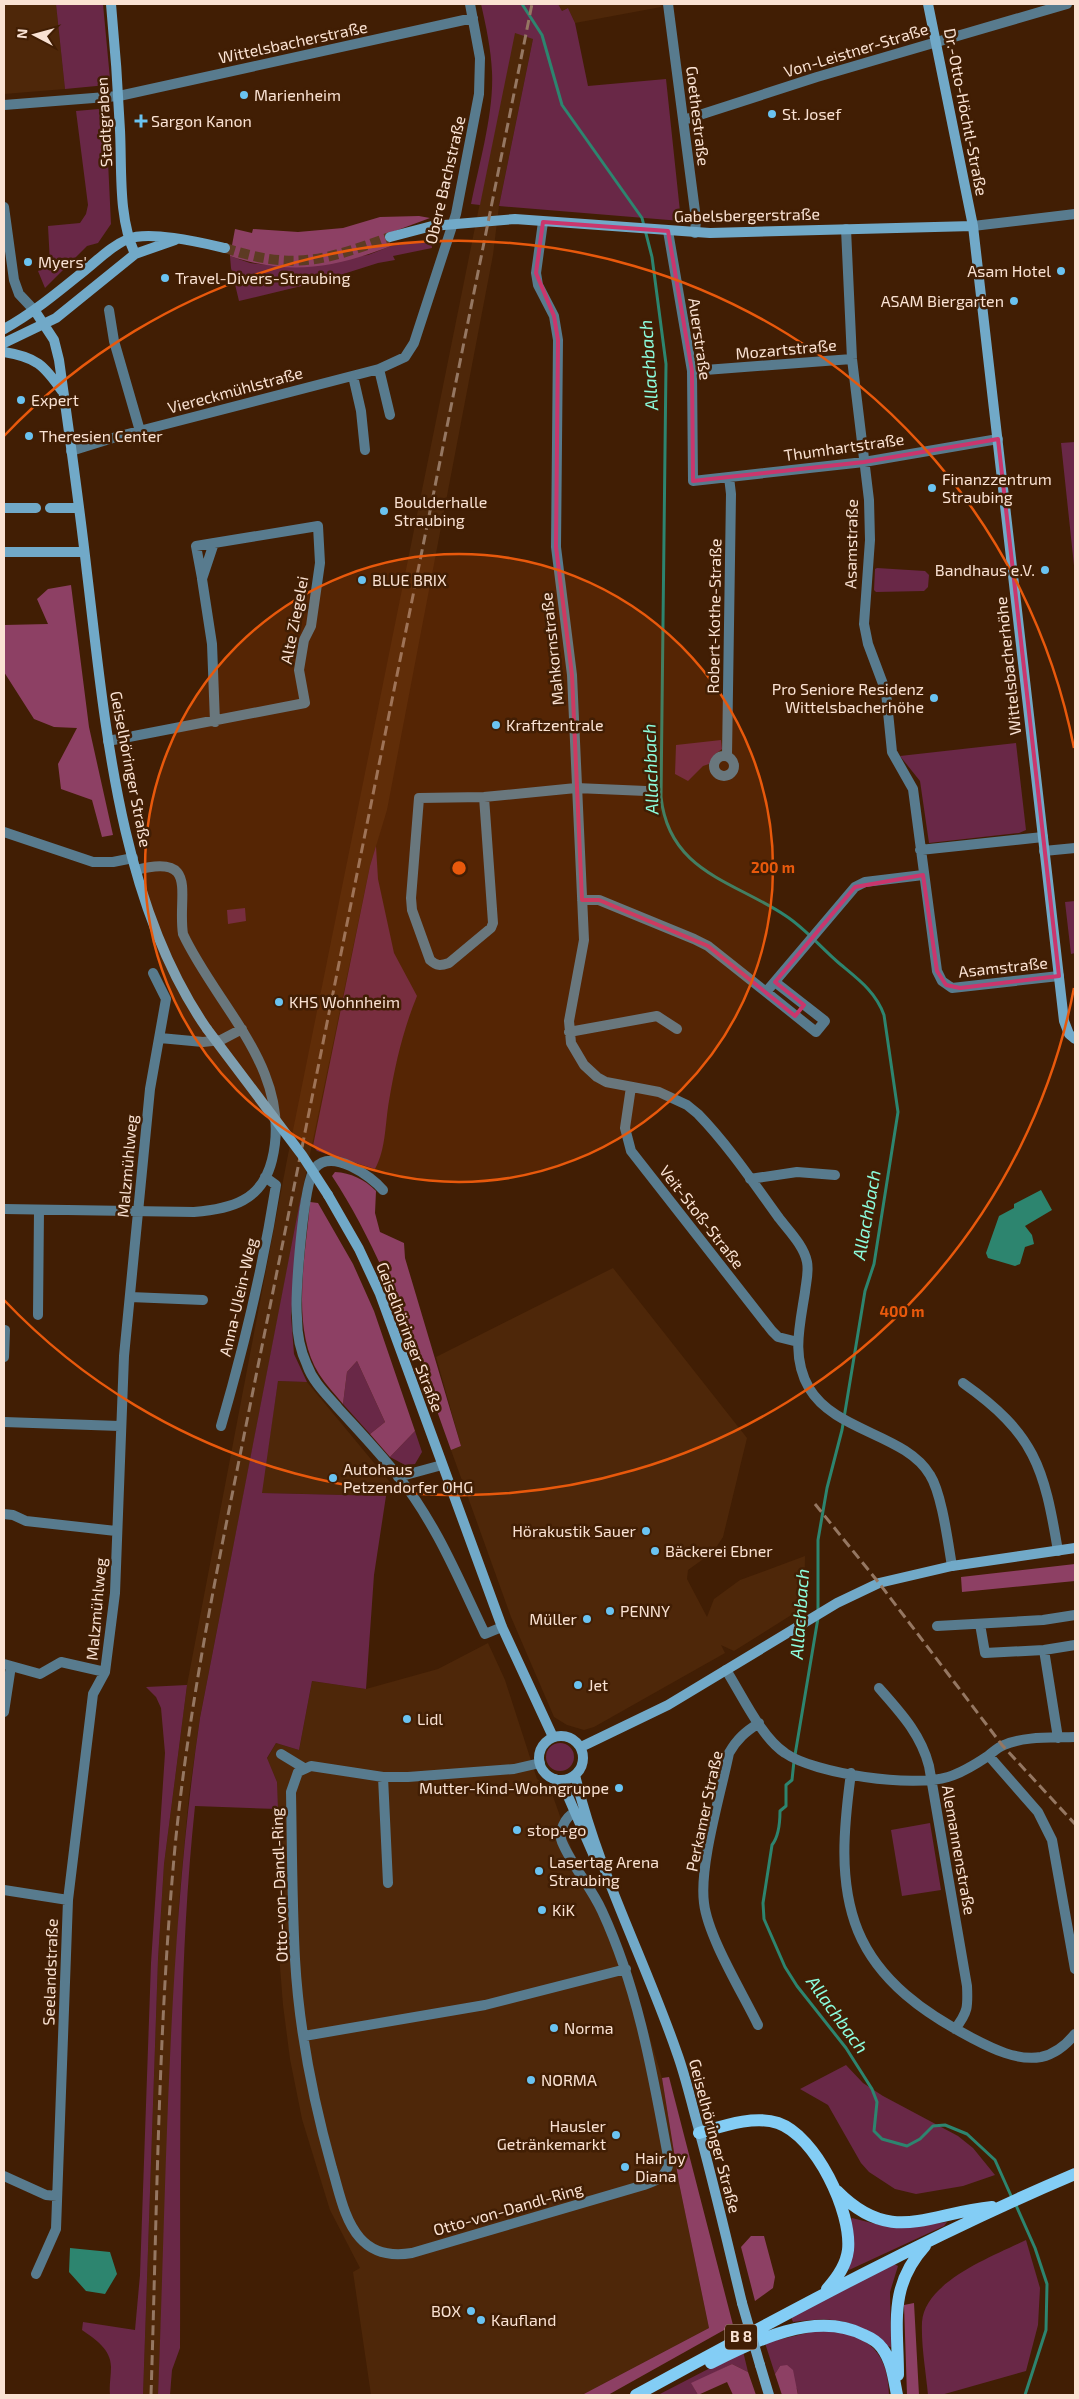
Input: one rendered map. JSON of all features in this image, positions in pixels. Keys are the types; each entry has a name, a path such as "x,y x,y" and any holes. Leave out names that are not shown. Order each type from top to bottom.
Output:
{"main road":[{"name":"Stadtgraben","path":"111,4 119,96 124,212 128,239 135,254"},
{"name":"Dr.-Otto-Höchtl-Straße","path":"928,4 973,226"},
{"name":"Gabelsbergerstraße","path":"390,237 418,228 453,223 515,219 695,233 973,226"},
{"name":"Wittelsbacherhöhe","path":"973,226 1058,976 1064,1021 1069,1034 1075,1039"},
{"path":"4,329 35,310 108,251 128,239 144,236 190,241 226,248"},
{"path":"4,344 46,325 135,254 176,240"},
{"name":"Geiselhöringer Straße","path":"35,310 54,340 60,360 108,741 136,870 166,959 180,988 207,1029 302,1155 346,1225 380,1294 398,1340 502,1627 553,1737"},
{"path":"4,352 39,362 49,372 64,394"},
{"path":"4,508 36,508"},
{"path":"50,508 79,508"},
{"path":"4,552 84,552"},
{"path":"581,1747 668,1705 837,1602 890,1579 952,1566 1075,1548"},
{"path":"553,1737 572,1738 581,1747 584,1759 575,1775 569,1779 555,1779 544,1772 540,1763 541,1748 553,1737"},
{"name":"Geiselhöringer Straße","path":"575,1775 590,1827 612,1891 654,1989 678,2055 700,2133 742,2303 770,2395"},
{"name":"Geiselhöringer Straße","path":"555,1779 563,1787 588,1847 612,1891"},
{"path":"700,2133 754,2121 768,2121 785,2126 802,2137 809,2146 834,2188 845,2220 848,2248 840,2273 824,2293"},
{"name":"B 8","path":"636,2395 824,2293 930,2240 1034,2191 1075,2174"},
{"path":"834,2188 850,2205 863,2213 898,2223 919,2222 974,2209 1002,2206"},
{"path":"898,2395 898,2302 900,2285 913,2260 930,2240"},
{"path":"660,2382 704,2366 741,2348 780,2333 805,2328 831,2326 855,2330 873,2339 882,2348 890,2363 898,2395"}],"street":[{"name":"Obere Bachstraße","path":"405,357 414,343 453,223 479,94 480,58 470,4"},
{"name":"Goethestraße","path":"668,4 696,219 695,233"},
{"name":"Von-Leistner-Straße","path":"684,120 817,77 1067,4"},
{"name":"Wittelsbacherstraße","path":"4,105 119,96 473,18"},
{"path":"4,207 6,246 16,288 35,310"},
{"name":"Gabelsbergerstraße","path":"973,226 1075,214"},
{"name":"Mahkornstraße","path":"543,222 536,273 538,285 554,316 558,340 556,547 572,675 584,940 569,1021 569,1032"},
{"name":"Asamstraße","path":"846,229 852,359 869,500 870,540 864,624 868,644 886,692 892,752 913,789 937,971 946,985 960,988 1058,976"},
{"name":"Auerstraße","path":"665,231 692,371 693,481"},
{"path":"109,310 114,341 140,431"},
{"name":"Viereckmühlstraße","path":"71,451 140,431 379,369 405,357"},
{"name":"Mozartstraße","path":"692,371 852,359"},
{"path":"379,369 390,414"},
{"path":"353,376 361,411 365,450"},
{"name":"Thumhartstraße","path":"693,481 864,462 998,439"},
{"name":"Robert-Kothe-Straße","path":"727,756 731,494 729,477"},
{"name":"Alte Ziegelei","path":"108,741 215,722 305,703 299,670 304,640 311,626 321,552 318,526 196,546 212,644 215,722"},
{"name":"Alte Ziegelei","path":"202,579 214,543"},
{"path":"484,797 493,924 491,928 449,963 441,966 430,960 412,910 411,898 419,798 484,797 576,788 646,791"},
{"path":"4,832 93,862 113,862 133,858"},
{"path":"920,850 1043,837"},
{"path":"1044,851 1075,848"},
{"path":"4,1209 194,1212 224,1209 238,1204 250,1196 265,1178 275,1150 276,1128 274,1102 267,1077 242,1028 189,947 183,934 180,917 184,890 182,879 176,871 161,866 136,870"},
{"path":"766,992 856,887 865,882 923,875"},
{"path":"582,900 599,900 701,942 816,1032 825,1021 775,982"},
{"name":"Malzmühlweg","path":"7,1665 40,1674 60,1662 105,1672 115,1593 120,1426 130,1297 150,1089 166,999 154,973"},
{"path":"796,1016 804,1005"},
{"path":"677,1029 658,1016 569,1032 575,1053 590,1071 606,1082 659,1092 687,1105 706,1123 750,1178 802,1250 807,1261 808,1271 798,1342 800,1366 810,1389 836,1414 902,1449 913,1456 930,1473 943,1517 952,1566"},
{"path":"160,1038 203,1042 221,1040 242,1028"},
{"name":"Veit-Stoß-Straße","path":"631,1087 625,1128 631,1151 772,1331 778,1337 798,1342"},
{"path":"383,1190 372,1178 342,1163 330,1162 315,1168 309,1179 296,1315 301,1350 316,1382 398,1476 429,1521 484,1634 502,1627"},
{"path":"750,1178 797,1172 835,1175"},
{"name":"Anna-Ulein-Weg","path":"221,1426 256,1294 271,1215 276,1185 265,1178"},
{"path":"38,1315 39,1210"},
{"path":"130,1297 204,1300"},
{"path":"4,1357 5,1330"},
{"path":"964,1383 1001,1412 1016,1428 1029,1448 1040,1468 1048,1493 1058,1551"},
{"path":"4,1422 120,1426"},
{"path":"398,1476 442,1465"},
{"path":"4,1514 13,1515 26,1521 116,1530"},
{"path":"937,1626 1043,1620 1075,1615"},
{"path":"980,1624 984,1653 1044,1650 1075,1645"},
{"path":"1044,1650 1058,1738"},
{"path":"4,1712 7,1665"},
{"path":"726,1670 759,1723 784,1753 804,1761 851,1773 896,1781 932,1781 963,1771 1002,1745 1075,1737"},
{"name":"Seelandstraße","path":"36,2274 56,2229 68,1900 93,1694 105,1672"},
{"name":"Alemannenstraße","path":"879,1688 920,1740 926,1753 967,1986 968,2005 966,2016 955,2029"},
{"name":"Perkamer Straße","path":"758,2025 710,1927 704,1902 704,1886 707,1859 730,1753 736,1741 743,1733 759,1723"},
{"path":"281,1754 304,1768 319,1766 383,1777 514,1770 540,1763"},
{"path":"988,1756 1030,1801 1046,1823 1052,1840 1075,1969"},
{"name":"Otto-von-Dandl-Ring","path":"304,1768 298,1772 293,1780 291,1792 295,1958 304,2036 322,2131 350,2224 360,2238 382,2252 398,2255 412,2253 644,2185 667,2173 669,2162 654,2073 626,1969 598,1902 562,1841 562,1827 569,1815 574,1813"},
{"path":"851,1773 845,1867 846,1890 863,1943 897,1987 914,2003 955,2029 1002,2052 1031,2058 1052,2053 1075,2034"},
{"path":"383,1777 388,1883"},
{"path":"4,1890 68,1900"},
{"path":"304,2036 485,2005 626,1969"},
{"path":"4,2176 46,2195 57,2196"}],"highlighted area":[{"path":"543,222 668,231 692,371 693,481 864,462 998,439 1059,976 960,988 946,985 937,971 923,875 855,887 775,982 804,1005 795,1016 708,946 599,900 582,900 572,675 556,547 558,340 554,316 536,273"}],"shaded area":[{"path":"4,4 56,4 65,89 4,94"},
{"path":"56,4 103,4 110,79 107,85 65,89"},
{"path":"481,4 558,4 562,11 568,8 575,23 588,86 666,79 681,221 499,206 533,39 515,33 480,205 471,204 485,138 492,88 491,55"},
{"path":"520,4 533,39 499,206 493,255 387,810 370,866 304,1183 200,1718 189,1795 179,1903 158,2395 143,2395 158,1959 164,1864 187,1685 287,1160"},
{"path":"558,4 660,4 661,7 575,23 568,8 562,11"},
{"path":"110,108 108,161 111,224 98,243 87,246 45,288 38,271 50,263 48,226 80,223 86,214 88,205 76,111"},
{"path":"419,216 430,218 387,234 391,246 350,260 311,267 292,267 272,266 230,256 235,229 252,233 253,229 298,232 343,228 380,217"},
{"path":"431,240 432,248 393,256 395,260 378,263 318,282 239,301 231,268 230,256 250,263 277,266 368,255 391,246"},
{"path":"1075,442 1075,575 1061,443"},
{"path":"875,569 925,571 929,575 928,587 924,591 876,592 874,590"},
{"path":"71,585 89,727 113,835 102,837 92,800 61,789 58,764 77,728 54,727 34,719 4,672 4,625 48,624 37,599 48,589"},
{"path":"721,740 722,749 714,755 709,764 703,766 688,781 675,774 676,745"},
{"path":"1016,743 1026,830 1019,833 929,843 920,781 900,756"},
{"path":"376,846 378,879 394,953 417,996 400,1048 389,1101 383,1145 375,1169 317,1151 313,1146 370,866"},
{"path":"1075,901 1075,953 1071,954 1065,902"},
{"path":"245,908 246,921 228,924 227,910"},
{"path":"335,1172 357,1177 376,1191 375,1213 380,1232 404,1243 405,1258 461,1446 451,1450 413,1344 385,1275 352,1208 332,1176"},
{"path":"301,1196 291,1316 294,1354 307,1382 278,1381 262,1493 386,1496 374,1575 366,1689 312,1681 299,1750 276,1743 267,1758 277,1782 278,1809 195,1806 189,1874 182,2009 180,2348 172,2370 170,2395 158,2395 170,2056 181,1887 189,1802 200,1718"},
{"path":"310,1202 318,1203 353,1264 374,1311 415,1431 390,1457 370,1434 385,1422 357,1361 347,1372 343,1404 319,1374 310,1356 302,1313 302,1290"},
{"path":"613,1268 747,1438 723,1537 713,1552 688,1570 687,1579 707,1617 714,1599 740,1580 805,1556 804,1607 734,1651 721,1645 725,1653 594,1727 584,1730 567,1725 554,1717 511,1617 451,1450 461,1446 436,1357"},
{"path":"357,1361 385,1422 370,1434 343,1404 347,1372"},
{"path":"278,1381 307,1382 394,1487 386,1496 261,1493"},
{"path":"415,1431 422,1452 415,1464 405,1465 390,1457"},
{"path":"1075,1564 1075,1581 962,1592 961,1577"},
{"path":"488,1643 505,1680 537,1779 550,1788 572,1850 609,1915 634,1985 662,2078 679,2183 709,2328 582,2395 371,2395 353,2272 360,2268 330,2210 302,2119 290,2059 279,1954 277,1782 267,1759 276,1743 299,1750 312,1681 366,1689 438,1669"},
{"path":"187,1685 164,1864 158,1959 143,2395 110,2395 111,2367 108,2355 101,2345 82,2330 83,2322 135,2330 140,2275 151,1963 165,1753 161,1708 156,1697 146,1687"},
{"path":"560,1743 570,1747 574,1757 570,1767 560,1771 550,1767 546,1757 550,1747"},
{"path":"930,1823 941,1890 902,1896 891,1830"},
{"path":"846,2065 863,2083 883,2096 958,2136 973,2148 995,2175 963,2186 916,2194 895,2189 869,2172 861,2163 828,2105 800,2089"},
{"path":"669,2077 733,2325 608,2395 582,2395 709,2328 679,2183 662,2078"},
{"path":"852,2218 900,2228 947,2222 944,2226 849,2270 850,2220"},
{"path":"751,2236 764,2236 775,2277 773,2288 755,2301 741,2247"},
{"path":"1026,2240 1040,2288 1038,2325 1026,2371 941,2395 928,2395 922,2331 926,2307 935,2294 948,2282 980,2262"},
{"path":"894,2264 898,2266 890,2292 891,2347 862,2328 852,2324 834,2320 793,2322 791,2317"},
{"path":"914,2303 919,2395 907,2395 904,2305"},
{"path":"815,2331 846,2334 859,2338 869,2345 878,2353 884,2364 889,2395 798,2395 797,2389 780,2366 775,2374 765,2343"},
{"path":"743,2351 748,2372 732,2364 692,2384 698,2395 658,2395"},
{"path":"732,2364 748,2372 756,2395 733,2395 727,2382 698,2395 691,2383"},
{"path":"787,2365 793,2370 798,2395 782,2395 775,2374 780,2366"}],"water":[{"path":"1041,1190 1052,1210 1025,1226 1032,1235 1034,1244 1025,1247 1020,1264 1015,1266 988,1258 986,1253 999,1216 1014,1208 1014,1204"},
{"path":"70,2248 110,2252 117,2274 105,2294 86,2291 69,2272"}],"waterway":[{"name":"Allachbach","path":"522,4 542,35 562,105 642,218 652,257 666,364 661,797 667,822 677,842 690,858 726,883 793,921 866,986 881,1007 884,1015 898,1112 874,1264 865,1291 842,1430 827,1488 818,1540 818,1612"},
{"name":"Allachbach","path":"795,1755 818,1618"},
{"name":"Allachbach","path":"794,1761 792,1780 786,1785 786,1806 780,1811 778,1833 772,1845 763,1903 764,1919 785,1967 797,1986 846,2048 872,2089 877,2102 874,2131 882,2139 907,2146 920,2139 933,2126 945,2125 967,2134 995,2160 1012,2198"},
{"name":"Allachbach","path":"1015,2203 1035,2248 1047,2284 1046,2330 1025,2395"}],"tunnel":[{"path":"225,248 271,259 309,260 347,252 390,237"}],"railway":[{"path":"151,2395 159,2121 169,1915 184,1770 195,1693 223,1540 532,4"},
{"path":"815,1504 879,1583 1002,1745 1075,1824"}],"place":[{"name":"Marienheim","path":"244,95"},
{"name":"St. Josef","path":"772,114"},
{"name":"Sargon Kanon","path":"141,121"},
{"name":"Myers'","path":"28,262"},
{"name":"Asam Hotel","path":"1061,271"},
{"name":"Travel-Divers-Straubing","path":"165,278"},
{"name":"ASAM Biergarten","path":"1014,301"},
{"name":"Expert","path":"21,400"},
{"name":"Theresien Center","path":"29,436"},
{"name":"Finanzzentrum Straubing","path":"932,488"},
{"name":"Boulderhalle Straubing","path":"384,511"},
{"name":"Bandhaus e.V.","path":"1045,570"},
{"name":"BLUE BRIX","path":"362,580"},
{"name":"Pro Seniore Residenz Wittelsbacherhöhe","path":"934,698"},
{"name":"Kraftzentrale","path":"496,725"},
{"name":"KHS Wohnheim","path":"279,1002"},
{"name":"Autohaus Petzendorfer OHG","path":"333,1478"},
{"name":"Hörakustik Sauer","path":"646,1531"},
{"name":"Bäckerei Ebner","path":"655,1551"},
{"name":"PENNY","path":"610,1611"},
{"name":"Müller","path":"587,1619"},
{"name":"Jet","path":"578,1685"},
{"name":"Lidl","path":"407,1719"},
{"name":"Mutter-Kind-Wohngruppe","path":"619,1788"},
{"name":"stop+go","path":"517,1830"},
{"name":"Lasertag Arena Straubing","path":"539,1871"},
{"name":"KiK","path":"542,1910"},
{"name":"Norma","path":"554,2028"},
{"name":"NORMA","path":"531,2080"},
{"name":"Hausler Getränkemarkt","path":"616,2135"},
{"name":"Hair by Diana","path":"625,2167"},
{"name":"BOX","path":"471,2311"},
{"name":"Kaufland","path":"481,2320"}]}
